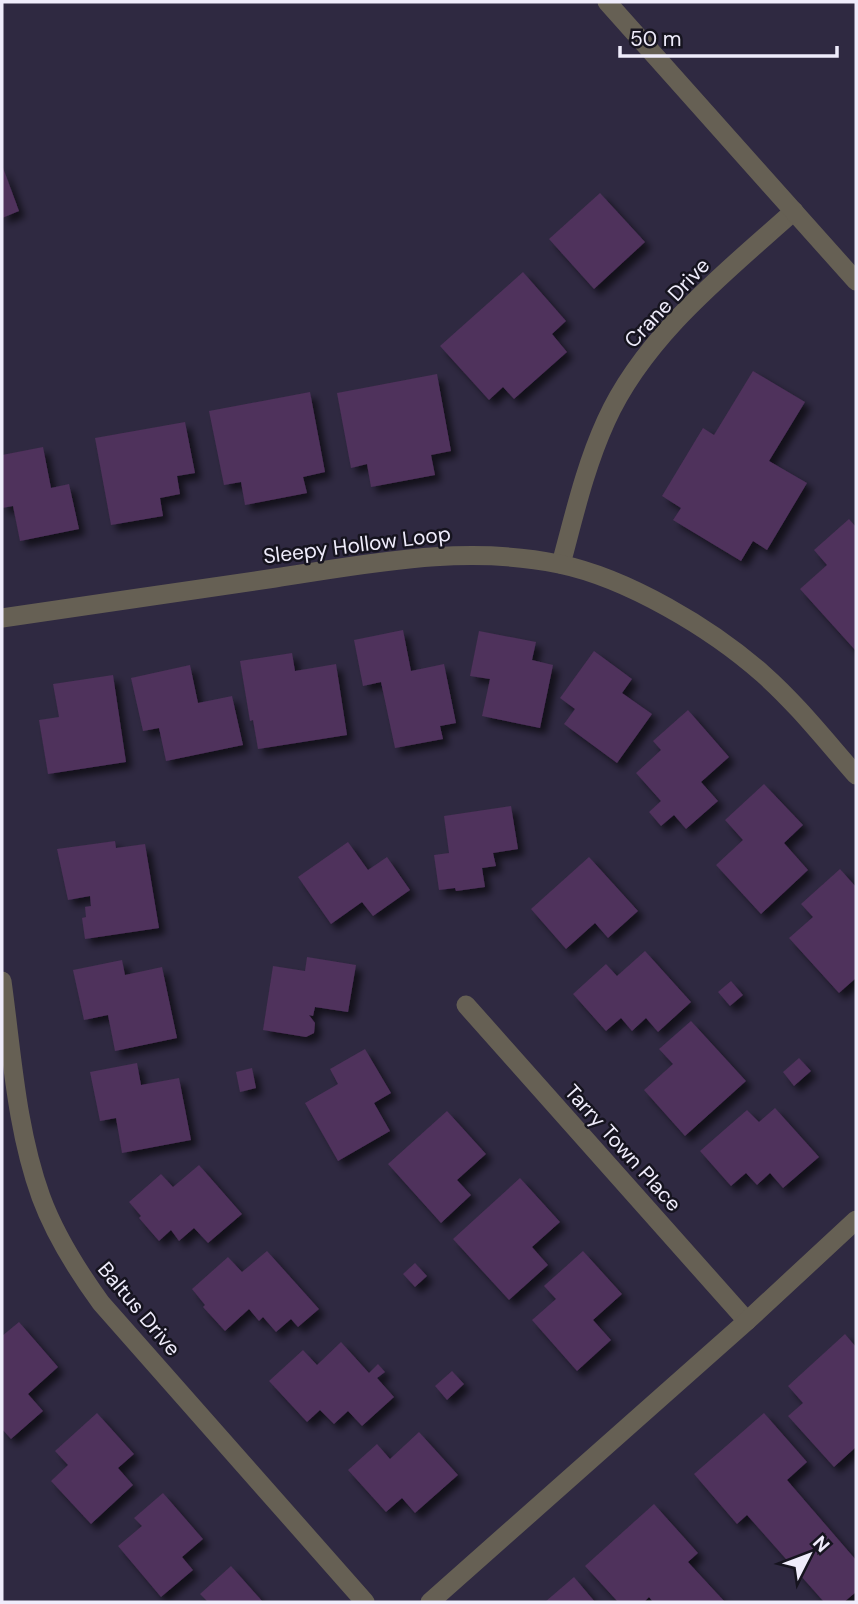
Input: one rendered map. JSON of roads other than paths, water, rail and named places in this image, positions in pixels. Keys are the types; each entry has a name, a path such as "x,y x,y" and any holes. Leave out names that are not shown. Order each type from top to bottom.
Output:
{"street":[{"path":"607,2 856,281"},
{"name":"Crane Drive","path":"561,564 589,462 606,420 625,385 647,354 692,304 794,211"},
{"name":"Sleepy Hollow Loop","path":"2,618 404,558 479,555 561,564 649,597 728,646 763,674 856,775"},
{"name":"Baltus Drive","path":"2,982 29,1162 42,1199 79,1273 102,1303 365,1602"},
{"name":"Tarry Town Place","path":"466,1005 747,1321"},
{"path":"430,1602 747,1321 856,1220"}]}
